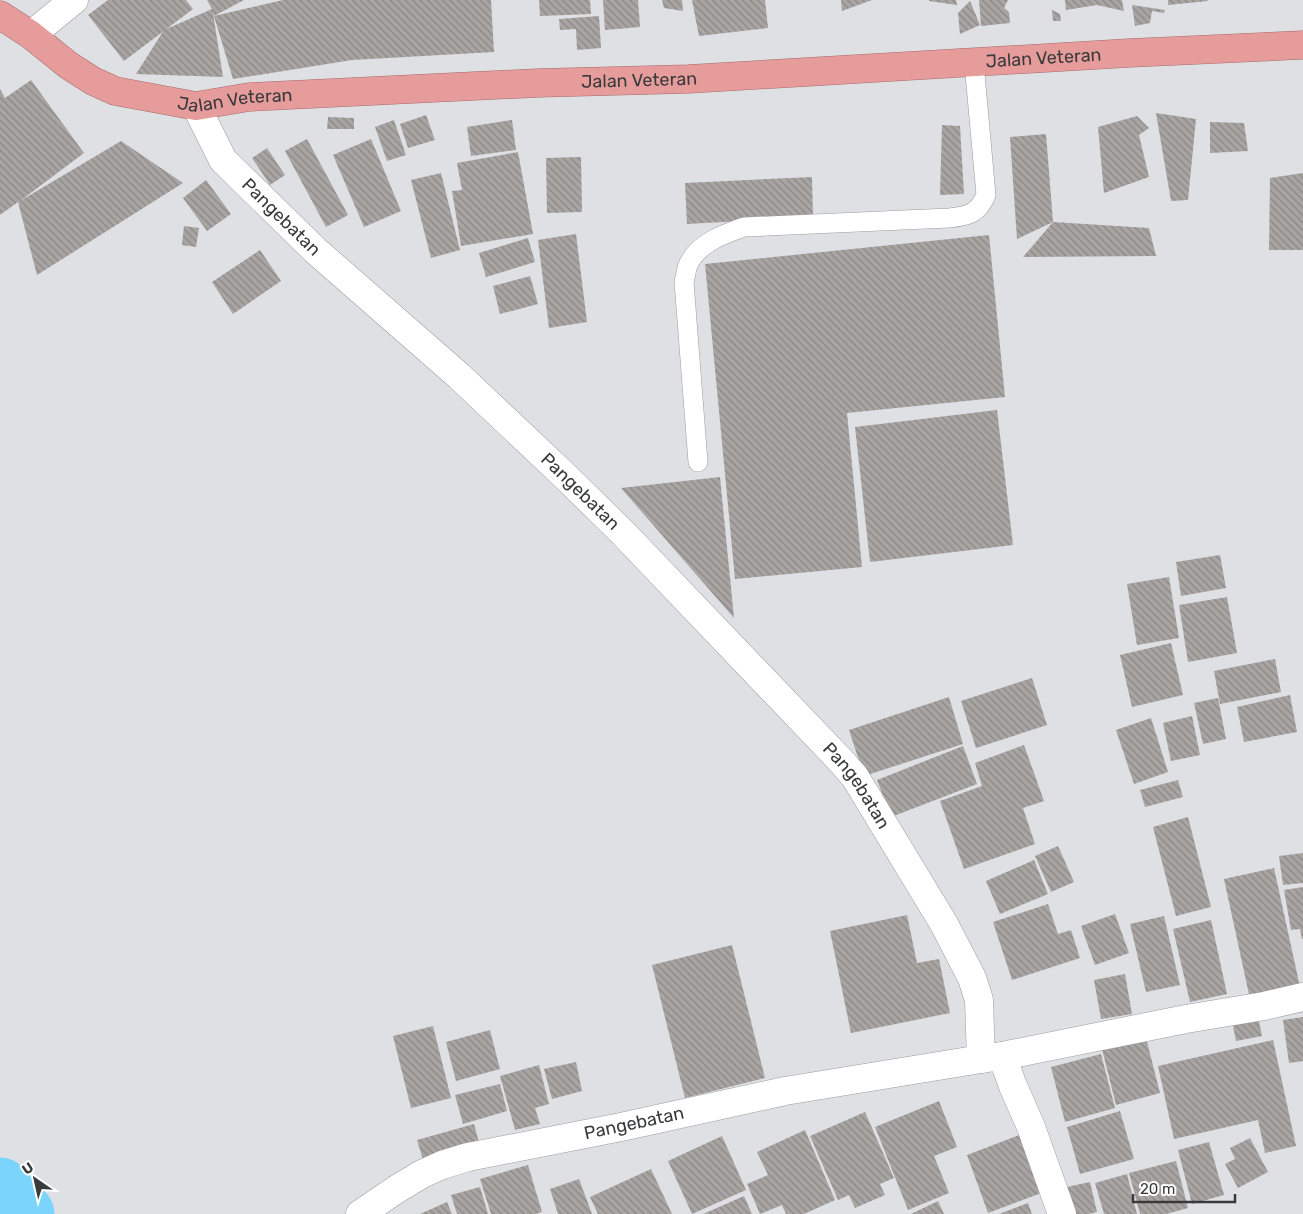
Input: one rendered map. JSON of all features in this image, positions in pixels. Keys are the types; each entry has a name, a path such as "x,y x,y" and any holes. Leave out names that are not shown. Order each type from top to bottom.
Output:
{"highway":[{"name":"Jalan Veteran","path":"0,15 93,81 114,92 196,106 249,97 528,83 688,79 1303,45"}],"street":[{"path":"31,36 74,0"},
{"name":"Pangebatan","path":"196,106 222,160 316,251 459,376 624,533 842,762 855,778 944,924 972,978 992,1057 785,1091 468,1157 442,1164 422,1174 360,1214"},
{"path":"1062,1214 1031,1128 1013,1086 992,1057 1264,1006 1303,996"}],"lane":[{"path":"698,462 684,282 689,262 702,246 721,235 744,228 949,218 972,214 982,206 986,195 974,62"}],"building":[{"path":"108,0 186,0 193,9 124,61 88,15"},
{"path":"207,0 244,0 214,16 283,0 491,0 494,52 352,60 233,79 213,13 223,77 136,74 164,30 212,9"},
{"path":"539,0 590,0 591,14 540,16"},
{"path":"603,0 638,0 640,27 605,30"},
{"path":"662,0 682,0 683,11 664,8"},
{"path":"692,0 765,0 768,28 699,36"},
{"path":"841,0 872,0 842,11"},
{"path":"956,0 957,5 929,1"},
{"path":"979,0 1008,0 1004,8 1009,12 1010,23 981,26"},
{"path":"1065,0 1122,0 1124,11 1097,5 1066,10"},
{"path":"1168,0 1207,0 1208,1 1168,5"},
{"path":"970,1 980,25 960,34 958,13"},
{"path":"1132,5 1165,10 1164,13 1152,11 1150,23 1135,26"},
{"path":"1052,10 1060,14 1061,21 1053,21"},
{"path":"599,16 601,48 577,50 576,29 560,30 559,19"},
{"path":"31,80 84,153 20,201 121,141 183,183 37,275 18,202 0,215 0,89 5,98"},
{"path":"1156,113 1196,119 1188,200 1171,201"},
{"path":"426,115 435,140 408,148 400,124"},
{"path":"1137,116 1149,128 1139,135 1149,177 1104,193 1098,127"},
{"path":"328,117 354,118 354,129 327,129"},
{"path":"394,120 406,155 387,161 375,127"},
{"path":"512,120 516,150 471,156 467,127"},
{"path":"1210,122 1244,123 1248,151 1210,153"},
{"path":"942,125 960,126 964,194 940,195"},
{"path":"1046,134 1053,222 1017,239 1010,137"},
{"path":"307,139 348,215 326,227 285,151"},
{"path":"371,139 401,211 364,227 333,155"},
{"path":"267,148 285,175 270,185 252,158"},
{"path":"518,152 533,234 461,246 452,191 462,190 457,163"},
{"path":"581,157 582,212 547,213 546,158"},
{"path":"441,173 460,250 431,258 411,180"},
{"path":"1303,173 1303,250 1269,250 1270,178"},
{"path":"812,177 813,217 687,224 685,183"},
{"path":"206,180 231,214 207,231 183,198"},
{"path":"1053,222 1149,228 1156,256 1023,257"},
{"path":"184,226 199,228 196,247 182,245"},
{"path":"576,234 587,322 549,328 538,240"},
{"path":"989,235 1005,397 847,413 862,567 735,579 705,264"},
{"path":"528,238 535,262 486,277 479,253"},
{"path":"260,250 281,281 233,314 212,282"},
{"path":"530,276 538,304 500,314 493,286"},
{"path":"997,410 1013,545 870,562 855,427"},
{"path":"720,477 734,618 621,488"},
{"path":"1220,555 1226,588 1181,596 1176,562"},
{"path":"1169,577 1179,638 1137,645 1127,584"},
{"path":"1227,597 1237,653 1188,662 1179,605"},
{"path":"1171,643 1183,695 1132,707 1120,655"},
{"path":"1275,659 1281,692 1220,704 1214,671"},
{"path":"1032,678 1047,725 976,748 961,701"},
{"path":"1290,695 1297,732 1244,742 1237,707"},
{"path":"949,697 963,744 864,776 849,730"},
{"path":"1218,698 1226,739 1203,744 1194,703"},
{"path":"1192,716 1200,755 1171,761 1163,723"},
{"path":"1151,718 1168,772 1134,784 1116,730"},
{"path":"1024,745 1044,801 1023,808 1035,844 964,869 940,801 982,786 975,763"},
{"path":"963,746 977,784 891,817 877,780"},
{"path":"1178,780 1183,797 1145,807 1140,790"},
{"path":"1188,817 1211,907 1176,916 1153,827"},
{"path":"1058,846 1074,882 1051,892 1035,856"},
{"path":"1303,853 1303,883 1283,885 1279,856"},
{"path":"1034,860 1048,894 1000,914 986,881"},
{"path":"1274,868 1300,987 1250,999 1224,879"},
{"path":"1303,887 1302,939 1300,929 1291,930 1284,890"},
{"path":"1048,904 1058,934 1071,930 1080,958 1012,980 993,922"},
{"path":"1115,914 1129,953 1095,965 1081,926"},
{"path":"907,915 917,963 939,959 950,1013 851,1033 830,931"},
{"path":"1164,916 1180,985 1146,992 1130,924"},
{"path":"1211,920 1227,994 1190,1002 1173,929"},
{"path":"732,945 765,1078 685,1098 652,965"},
{"path":"1125,974 1132,1014 1101,1019 1094,980"},
{"path":"1258,1016 1262,1036 1236,1041 1232,1021"},
{"path":"1303,1017 1303,1061 1289,1063 1283,1020"},
{"path":"433,1026 451,1098 411,1108 393,1036"},
{"path":"490,1030 500,1069 456,1081 446,1042"},
{"path":"1145,1034 1160,1093 1116,1105 1101,1045"},
{"path":"1273,1040 1296,1146 1265,1153 1258,1120 1174,1139 1158,1066"},
{"path":"1101,1054 1115,1108 1065,1122 1051,1067"},
{"path":"576,1062 582,1091 552,1099 544,1069"},
{"path":"539,1065 549,1104 535,1108 540,1124 515,1130 500,1076"},
{"path":"500,1084 507,1111 463,1124 455,1095"},
{"path":"939,1101 957,1147 934,1156 949,1193 908,1210 875,1127"},
{"path":"1120,1111 1134,1159 1080,1174 1067,1127"},
{"path":"865,1112 894,1178 880,1184 885,1195 855,1208 849,1195 838,1200 810,1136"},
{"path":"474,1124 480,1146 424,1163 417,1140"},
{"path":"805,1130 835,1200 804,1214 786,1214 782,1205 760,1214 747,1184 768,1175 757,1152"},
{"path":"1022,1134 1044,1192 988,1213 967,1155"},
{"path":"722,1136 746,1190 692,1214 668,1161"},
{"path":"1250,1138 1268,1172 1238,1188 1225,1164 1235,1159 1230,1148"},
{"path":"1209,1142 1224,1195 1192,1204 1178,1150"},
{"path":"1176,1161 1188,1208 1166,1214 1140,1214 1129,1173"},
{"path":"528,1165 542,1212 536,1214 491,1214 480,1179"},
{"path":"651,1169 672,1214 598,1214 590,1197"},
{"path":"1127,1174 1137,1214 1104,1214 1095,1183"},
{"path":"579,1179 592,1214 558,1214 550,1189"},
{"path":"1090,1182 1097,1212 1073,1214 1067,1187"},
{"path":"480,1187 488,1214 457,1214 451,1195"},
{"path":"744,1196 752,1214 703,1214"},
{"path":"938,1201 944,1214 911,1214"},
{"path":"447,1202 452,1214 420,1214"},
{"path":"1028,1203 1032,1214 999,1214"}],"waterway":[{"path":"0,1188 24,1214"}]}
